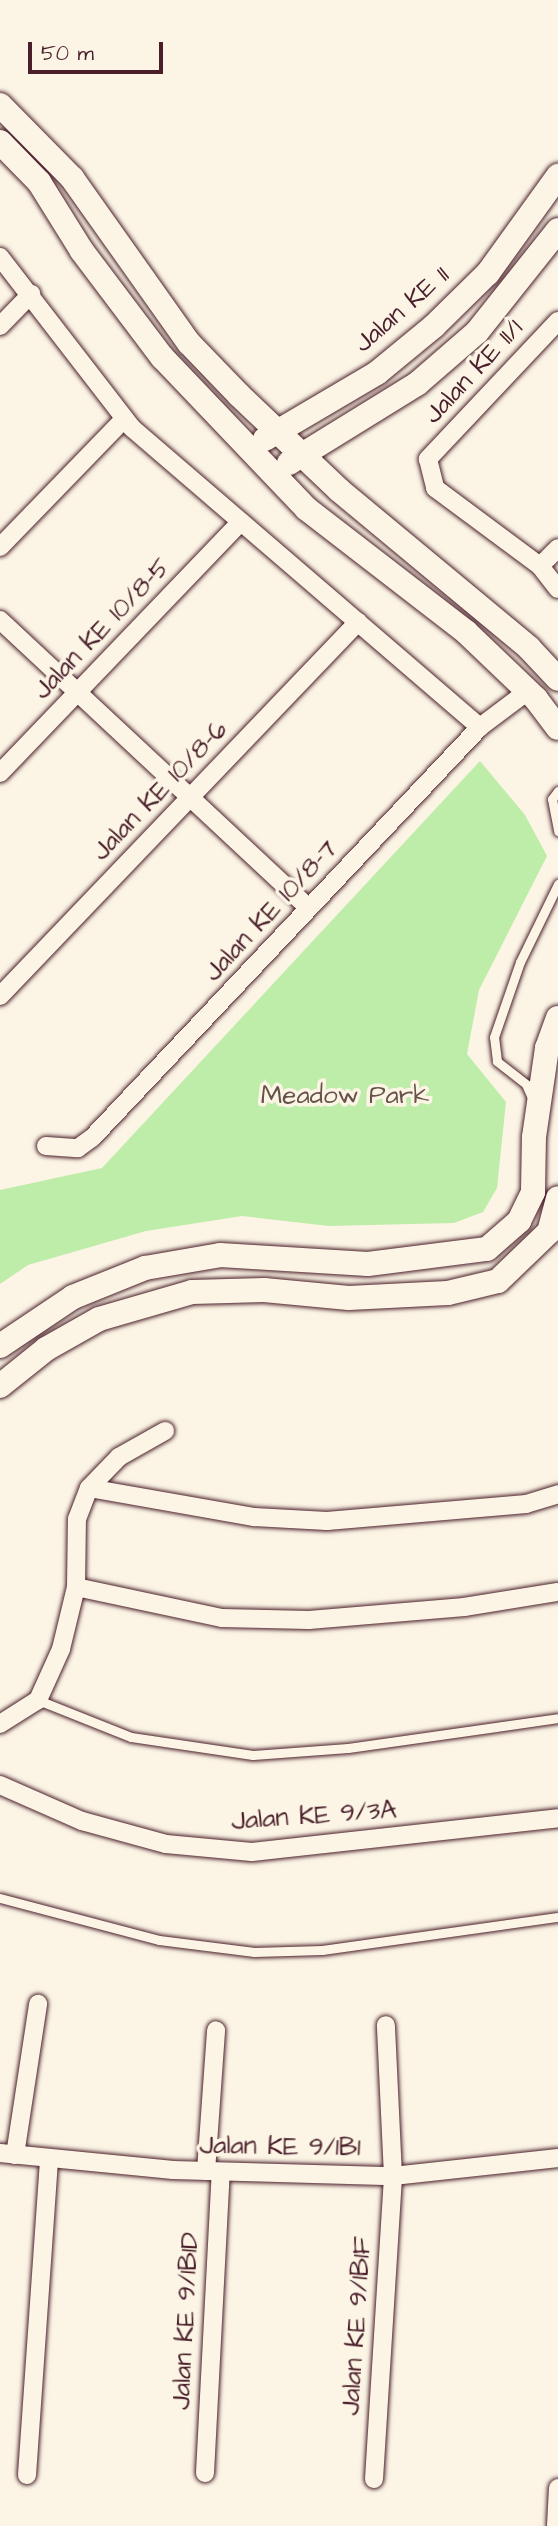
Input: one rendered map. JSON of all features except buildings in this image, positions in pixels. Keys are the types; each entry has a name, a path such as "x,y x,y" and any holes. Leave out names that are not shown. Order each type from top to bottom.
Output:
{"street":[{"path":"0,105 72,178 189,343 302,455 529,648 558,679"},
{"path":"0,142 39,182 82,251 162,357 272,473 307,509 466,632 528,691 558,728"},
{"name":"Jalan KE 11","path":"249,448 377,373 434,326 488,273 558,176"},
{"path":"272,473 416,384 477,332 558,230"},
{"path":"0,257 31,294 124,419 480,727"},
{"path":"0,326 31,294"},
{"name":"Jalan KE 11/1","path":"540,566 435,488 428,459 558,321"},
{"path":"0,547 124,419"},
{"name":"Jalan KE 10/8-5","path":"0,773 241,522"},
{"path":"558,548 540,566 558,589"},
{"path":"0,620 309,908"},
{"name":"Jalan KE 10/8-6","path":"0,996 358,622"},
{"name":"Jalan KE 10/8-7","path":"46,1146 78,1148 92,1138 480,727 528,691"},
{"path":"0,1346 73,1297 145,1268 220,1255 368,1264 487,1249 519,1221 533,1192 537,1111 547,1048 558,1018"},
{"path":"0,1387 46,1349 99,1319 192,1292 264,1290 349,1298 448,1293 498,1281 549,1232 558,1198"},
{"path":"0,1724 38,1700 61,1649 76,1587 77,1518 89,1488 119,1457 165,1431"},
{"path":"89,1488 254,1517 327,1521 526,1504 558,1494"},
{"path":"76,1587 222,1618 309,1620 464,1607 558,1592"},
{"name":"Jalan KE 9/3A","path":"0,1785 82,1821 154,1841 252,1852 558,1818"},
{"path":"8,2154 38,2004"},
{"name":"Jalan KE 9/1B1F","path":"374,2479 393,2176 386,2025"},
{"name":"Jalan KE 9/1B1D","path":"205,2473 216,2030"},
{"name":"Jalan KE 9/1B1","path":"8,2154 48,2161 213,2171 393,2176 558,2158"},
{"path":"27,2475 48,2161"},
{"path":"556,2524 558,2488"}],"lane":[{"path":"558,791 552,799 558,831"},
{"path":"537,1111 526,1084 498,1061 494,1037 520,962 558,884"},
{"path":"38,1700 131,1737 253,1755 348,1748 558,1718"},
{"path":"0,1898 159,1940 254,1952 322,1950 558,1917"}],"green space":[{"name":"Meadow Park","path":"480,761 525,815 547,856 479,990 467,1054 506,1102 497,1188 483,1212 454,1223 329,1226 242,1216 146,1231 28,1265 0,1284 0,1190 102,1168"}]}
